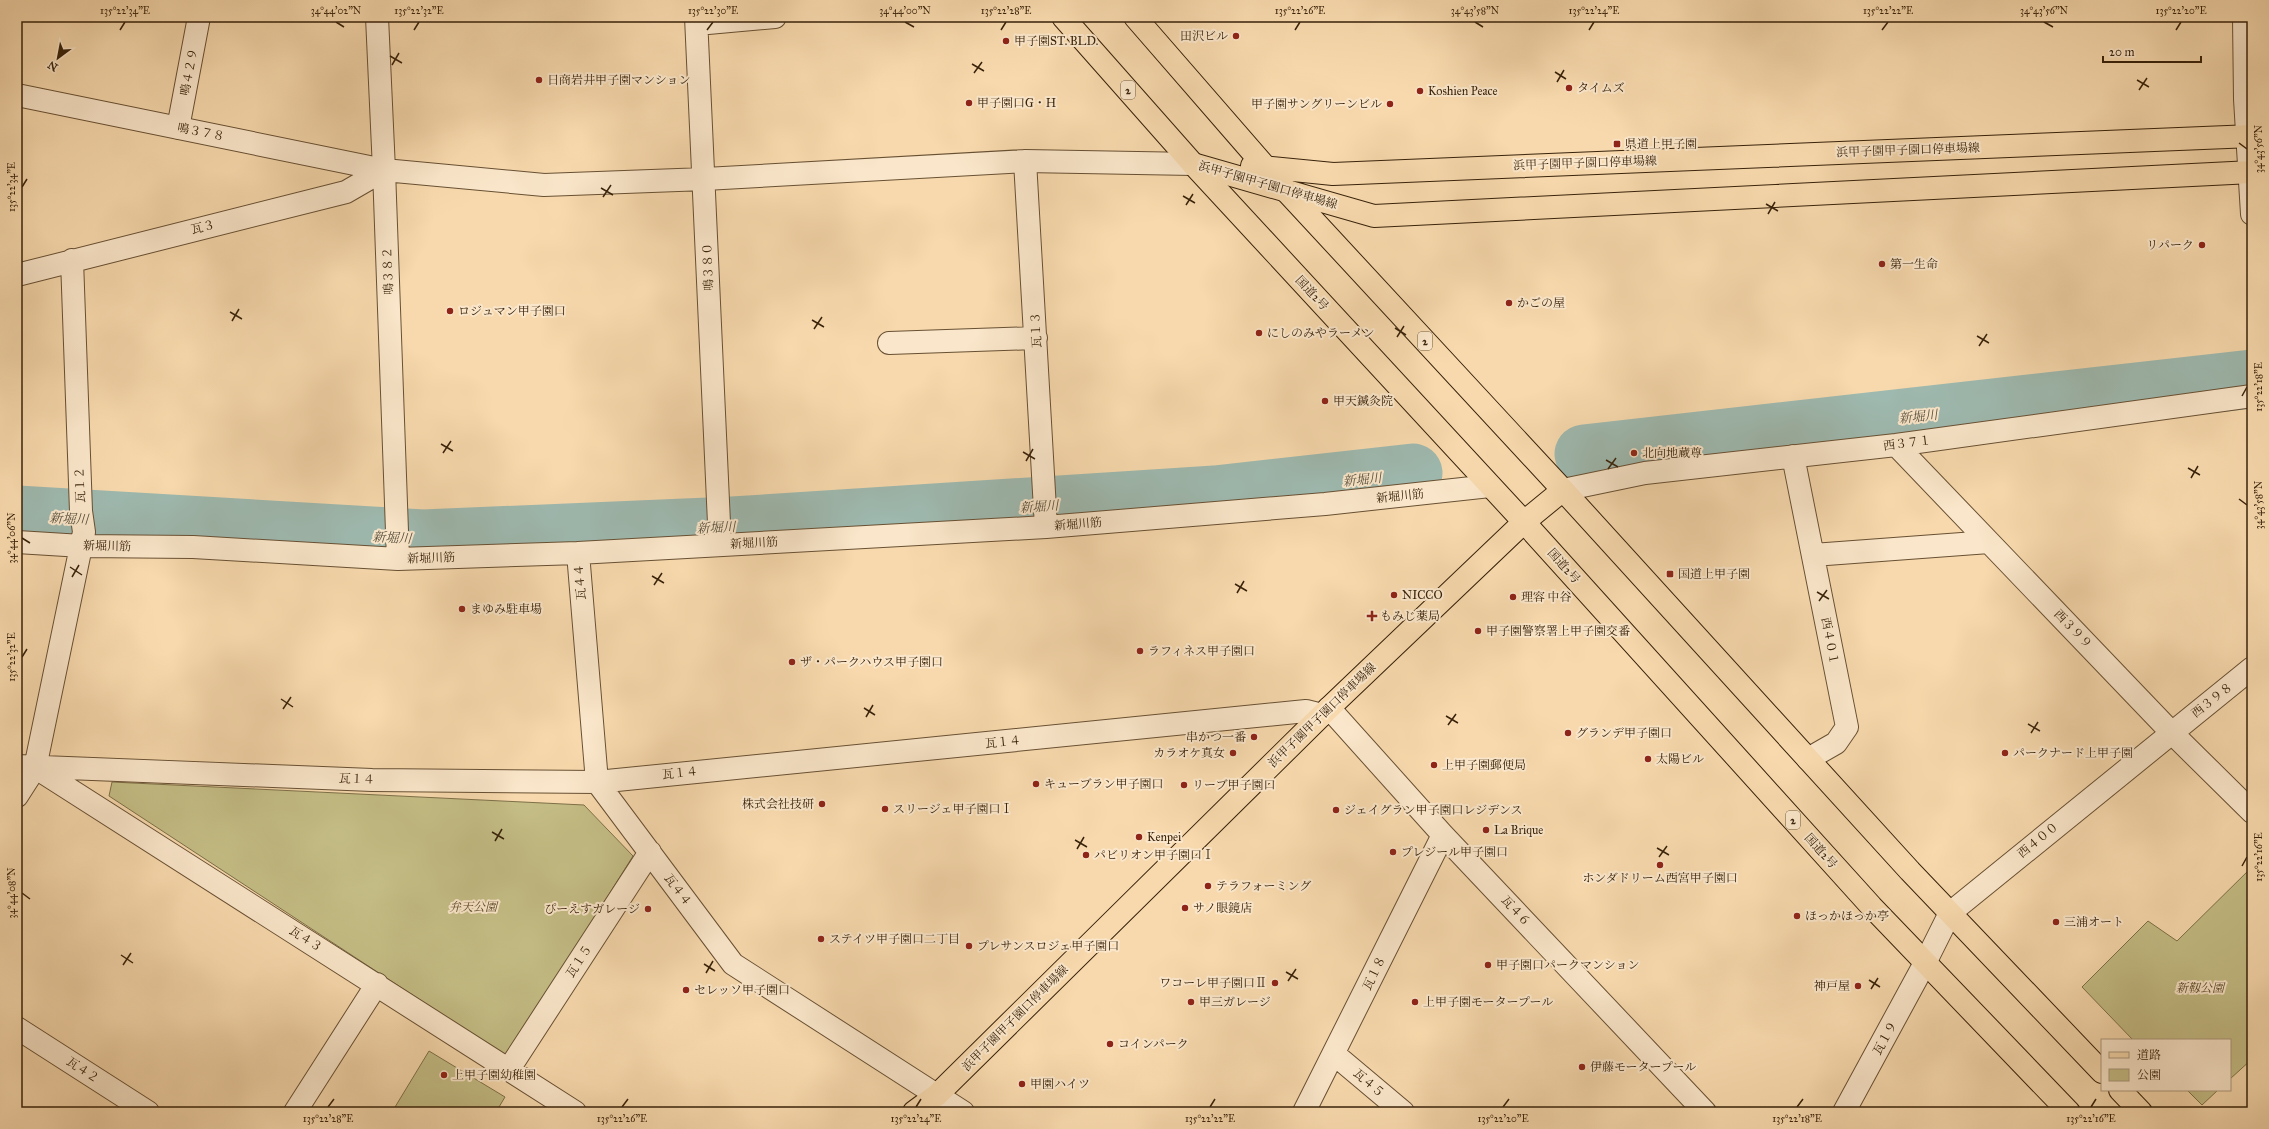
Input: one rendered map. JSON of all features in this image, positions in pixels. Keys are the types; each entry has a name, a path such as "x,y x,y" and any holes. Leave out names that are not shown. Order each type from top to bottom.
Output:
{"main road":[{"name":"国道2号","path":"1063,17 1193,164 1524,522 1866,901 2069,1112"},
{"name":"2","path":"1135,17 1288,193 1563,490 1808,760 1950,913 2101,1071"},
{"name":"浜甲子園甲子園口停車場線","path":"1193,164 1265,167 1333,174 2250,136"},
{"name":"浜甲子園甲子園口停車場線","path":"1193,164 1288,193 1374,216 2250,172"},
{"name":"浜甲子園甲子園口停車場線","path":"914,1112 937,1095 1326,711 1524,522 1563,490"},
{"path":"2121,1091 2141,1112"}],"street":[{"name":"鳴４２９","path":"178,128 199,17"},
{"name":"鳴３８２","path":"377,17 397,542"},
{"path":"696,20 775,17"},
{"path":"2244,17 2252,214"},
{"name":"鳴３８０","path":"696,20 705,179 719,532"},
{"name":"鳴３７８","path":"17,95 384,170 544,185 705,179 1025,162 1193,164"},
{"name":"瓦１３","path":"1025,162 1045,513"},
{"name":"瓦３","path":"17,275 346,192 384,170"},
{"name":"瓦１２","path":"17,796 26,767 64,620 83,539 72,260"},
{"path":"889,343 1036,338"},
{"name":"西３７１","path":"1563,490 1645,473 1896,444 2252,396"},
{"name":"西３９９","path":"1896,444 2171,732 2252,812"},
{"name":"西４０１","path":"1793,456 1847,727 1836,743 1808,760"},
{"name":"新堀川筋","path":"17,542 83,539 193,547 397,542 578,553 719,532 1045,513 1325,504 1490,486"},
{"path":"1813,555 1989,542"},
{"name":"瓦４４","path":"578,553 597,782 733,964 963,1112"},
{"name":"西３９８","path":"2171,732 2252,668"},
{"name":"瓦１４","path":"26,767 372,780 597,782 1298,712 1326,711"},
{"name":"瓦４６","path":"1326,711 1705,1112"},
{"name":"西４００","path":"1925,963 1950,913 2171,732"},
{"name":"瓦４３","path":"26,767 377,984 575,1112"},
{"name":"瓦１８","path":"1304,1112 1443,834"},
{"name":"瓦１５","path":"509,1069 650,852"},
{"name":"瓦１９","path":"1844,1112 1925,963"},
{"path":"295,1112 377,984"},
{"name":"瓦４２","path":"17,1028 148,1112"},
{"name":"瓦４５","path":"1334,1054 1403,1112"}],"green space":[{"name":"弁天公園","path":"112,782 584,805 633,856 507,1057 109,796"},
{"name":"新靱公園","path":"2252,867 2252,1059 2231,1078 2231,1039 2132,1039 2082,987 2148,921 2177,941"},
{"name":"上甲子園幼稚園","path":"429,1051 505,1097 496,1112 392,1112"},
{"path":"2188,1091 2217,1091 2202,1105"}],"waterway":[{"name":"新堀川","path":"1584,454 2252,379"},
{"name":"新堀川","path":"17,515 423,539 732,526 1215,495 1413,473"}],"place":[{"name":"田沢ビル","path":"1236,36"},
{"name":"甲子園ST. BLD.","path":"1006,41"},
{"name":"日商岩井甲子園マンション","path":"539,80"},
{"name":"タイムズ","path":"1569,88"},
{"name":"Koshien Peace","path":"1420,91"},
{"name":"甲子園口G・H","path":"969,103"},
{"name":"甲子園サングリーンビル","path":"1390,104"},
{"name":"県道上甲子園","path":"1617,144"},
{"name":"リパーク","path":"2202,245"},
{"name":"第一生命","path":"1882,264"},
{"name":"かごの屋","path":"1509,303"},
{"name":"ロジュマン甲子園口","path":"450,311"},
{"name":"にしのみやラーメン","path":"1259,333"},
{"name":"甲天鍼灸院","path":"1325,401"},
{"name":"北向地蔵尊","path":"1634,453"},
{"name":"国道上甲子園","path":"1670,574"},
{"name":"NICCO","path":"1394,595"},
{"name":"理容 中谷","path":"1513,597"},
{"name":"まゆみ駐車場","path":"462,609"},
{"name":"もみじ薬局","path":"1372,616"},
{"name":"甲子園警察署上甲子園交番","path":"1478,631"},
{"name":"ラフィネス甲子園口","path":"1140,651"},
{"name":"ザ・パークハウス甲子園口","path":"792,662"},
{"name":"グランデ甲子園口","path":"1568,733"},
{"name":"串かつ一番","path":"1254,737"},
{"name":"カラオケ真女","path":"1233,753"},
{"name":"パークナード上甲子園","path":"2005,753"},
{"name":"太陽ビル","path":"1648,759"},
{"name":"上甲子園郵便局","path":"1434,765"},
{"name":"キューブラン甲子園口","path":"1036,784"},
{"name":"リーブ甲子園口","path":"1184,785"},
{"name":"株式会社技研","path":"822,804"},
{"name":"スリージェ甲子園口Ⅰ","path":"885,809"},
{"name":"ジェイグラン甲子園口レジデンス","path":"1336,810"},
{"name":"La Brique","path":"1486,830"},
{"name":"Kenpei","path":"1139,837"},
{"name":"プレジール甲子園口","path":"1393,852"},
{"name":"パビリオン甲子園口Ⅰ","path":"1086,855"},
{"name":"ホンダドリーム西宮甲子園口","path":"1660,865"},
{"name":"テラフォーミング","path":"1208,886"},
{"name":"サノ眼鏡店","path":"1185,908"},
{"name":"ぴーえすガレージ","path":"648,909"},
{"name":"ほっかほっか亭","path":"1797,916"},
{"name":"三浦オート","path":"2056,922"},
{"name":"ステイツ甲子園口二丁目","path":"821,939"},
{"name":"プレサンスロジェ甲子園口","path":"969,946"},
{"name":"甲子園口パークマンション","path":"1488,965"},
{"name":"ワコーレ甲子園口Ⅱ","path":"1275,983"},
{"name":"神戸屋","path":"1858,986"},
{"name":"セレッソ甲子園口","path":"686,990"},
{"name":"甲三ガレージ","path":"1191,1002"},
{"name":"上甲子園モータープール","path":"1415,1002"},
{"name":"コインパーク","path":"1110,1044"},
{"name":"伊藤モータープール","path":"1582,1067"},
{"name":"上甲子園幼稚園","path":"444,1075"},
{"name":"甲園ハイツ","path":"1022,1084"}]}
